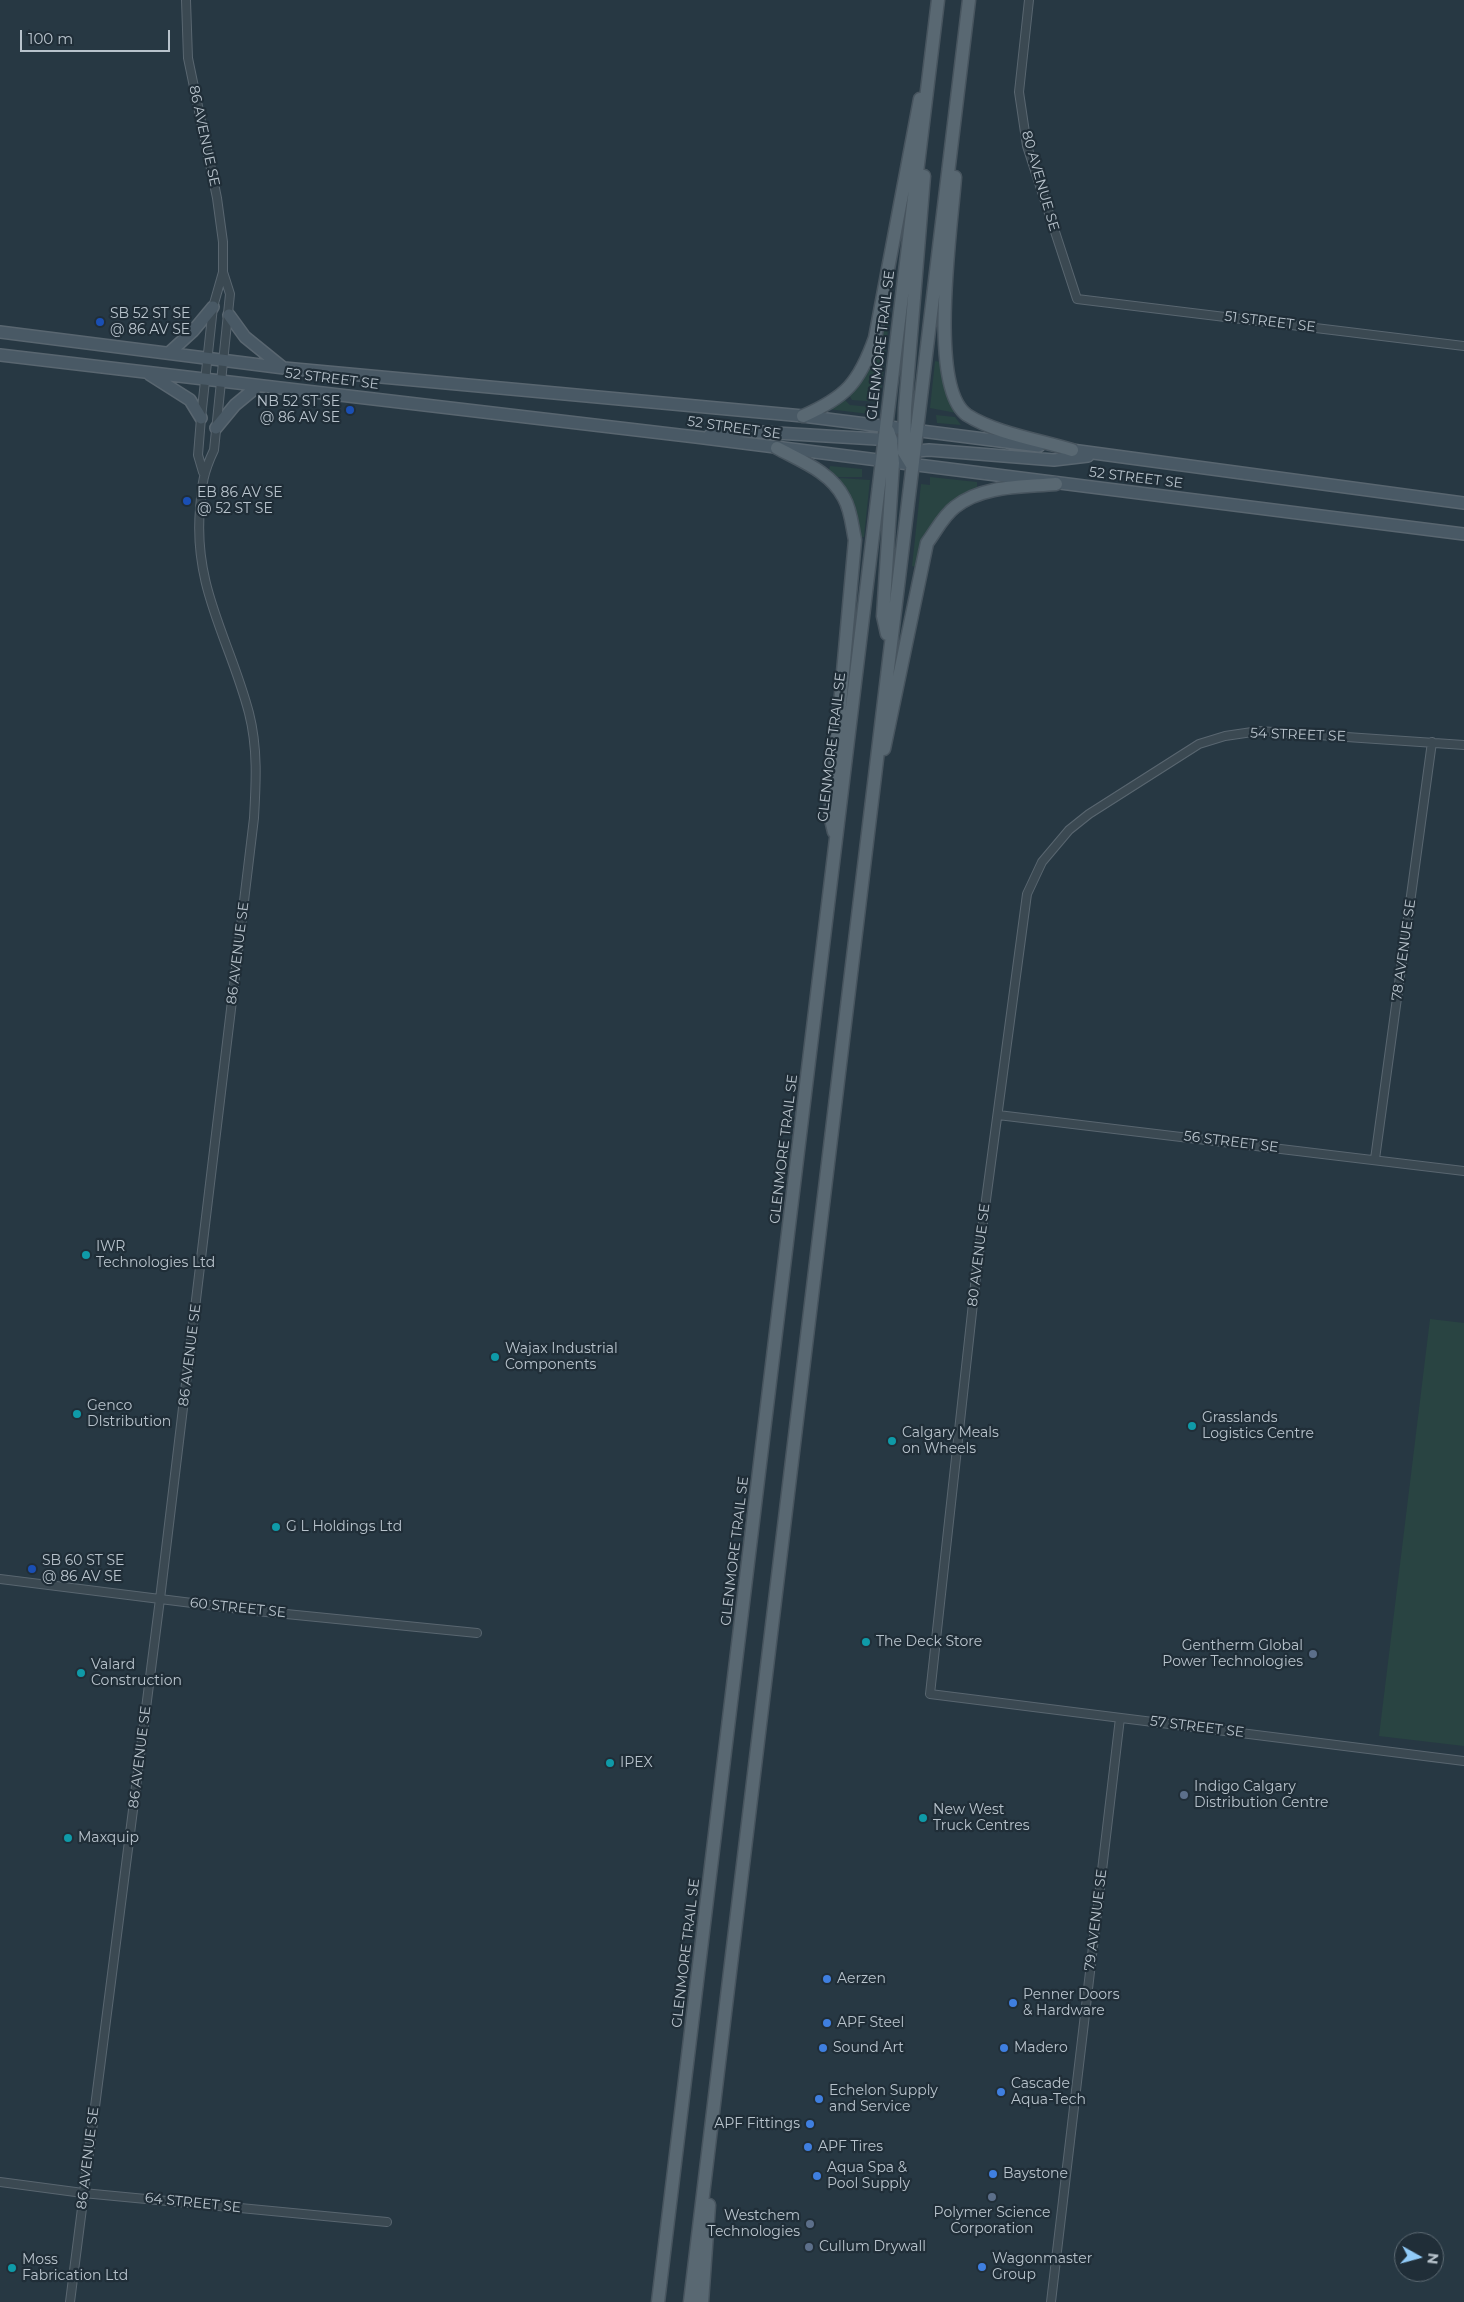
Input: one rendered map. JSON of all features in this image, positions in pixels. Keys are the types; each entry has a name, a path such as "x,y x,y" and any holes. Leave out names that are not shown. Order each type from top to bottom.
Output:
{"main road":[{"name":"GLENMORE TRAIL SE","path":"690,2302 912,465 886,426 938,0"},
{"name":"GLENMORE TRAIL SE","path":"658,2302 836,843 958,89 969,0"},
{"path":"803,416 826,406 857,380 874,338 914,124 934,33"},
{"path":"958,89 956,171 946,291 944,354 953,396 965,414 986,425 1072,450"},
{"path":"889,644 883,616 924,196 925,116"},
{"path":"170,352 194,331 213,307"},
{"path":"229,315 245,337 284,368"},
{"name":"52 STREET SE","path":"0,332 170,352 284,368 803,416 886,426 912,465 1464,534"},
{"name":"52 STREET SE","path":"0,355 777,448 899,446 1072,450 1464,503"},
{"path":"145,372 190,400 201,418"},
{"path":"216,428 235,405 258,386"},
{"path":"696,437 743,431 929,450 1054,460 1102,454"},
{"path":"777,448 816,468 832,481 845,498 855,540 830,815 836,843"},
{"path":"874,775 884,749 927,544 944,518 955,506 973,496 994,490 1056,484"},
{"path":"702,2302 710,2191 708,2141"}],"street":[{"name":"86 AVENUE SE","path":"70,2302 160,1600 254,818 257,761 249,714 208,599 201,563 198,528 203,472 198,454 213,307 223,272 223,242 217,198 188,58 186,0"},
{"name":"80 AVENUE SE","path":"1029,0 1019,92 1027,146 1076,299"},
{"name":"86 AVENUE SE","path":"203,472 214,450 229,315 230,294 223,272"},
{"name":"51 STREET SE","path":"1076,299 1464,346"},
{"name":"54 STREET SE","path":"1069,830 1089,814 1199,744 1225,736 1259,731 1464,745"},
{"name":"78 AVENUE SE","path":"1375,1159 1432,742"},
{"name":"80 AVENUE SE","path":"930,1694 976,1276 1027,894 1042,862 1069,830"},
{"name":"56 STREET SE","path":"998,1115 1464,1171"},
{"name":"60 STREET SE","path":"0,1579 160,1600 477,1633"},
{"name":"57 STREET SE","path":"930,1694 1464,1761"},
{"name":"79 AVENUE SE","path":"1051,2302 1120,1718"},
{"name":"64 STREET SE","path":"0,2182 387,2222"}],"green space":[{"path":"886,312 890,312 880,402 852,400 849,395"},
{"path":"935,361 940,362 945,390 956,413 930,408"},
{"path":"844,399 850,405 871,407 869,414 828,409"},
{"path":"936,415 955,417 961,425 937,423"},
{"path":"830,466 862,469 862,477 836,477 829,470"},
{"path":"930,477 977,482 977,487 952,501 936,519 925,541 916,567 912,566 921,484 930,485"},
{"path":"840,478 870,480 864,537 859,537 838,480"},
{"path":"1430,1319 1464,1323 1464,1746 1379,1736"}],"place":[{"name":"SB 52 ST SE @ 86 AV SE","path":"100,322"},
{"name":"NB 52 ST SE @ 86 AV SE","path":"350,410"},
{"name":"EB 86 AV SE @ 52 ST SE","path":"187,501"},
{"name":"IWR Technologies Ltd","path":"86,1255"},
{"name":"Wajax Industrial Components","path":"495,1357"},
{"name":"Genco DIstribution","path":"77,1414"},
{"name":"Grasslands Logistics Centre","path":"1192,1426"},
{"name":"Calgary Meals on Wheels","path":"892,1441"},
{"name":"G L Holdings Ltd","path":"276,1527"},
{"name":"SB 60 ST SE @ 86 AV SE","path":"32,1569"},
{"name":"The Deck Store","path":"866,1642"},
{"name":"Gentherm Global Power Technologies","path":"1313,1654"},
{"name":"Valard Construction","path":"81,1673"},
{"name":"IPEX","path":"610,1763"},
{"name":"Indigo Calgary Distribution Centre","path":"1184,1795"},
{"name":"New West Truck Centres","path":"923,1818"},
{"name":"Maxquip","path":"68,1838"},
{"name":"Aerzen","path":"827,1979"},
{"name":"Penner Doors & Hardware","path":"1013,2003"},
{"name":"APF Steel","path":"827,2023"},
{"name":"Sound Art","path":"823,2048"},
{"name":"Madero","path":"1004,2048"},
{"name":"Cascade Aqua-Tech","path":"1001,2092"},
{"name":"Echelon Supply and Service","path":"819,2099"},
{"name":"APF Fittings","path":"810,2124"},
{"name":"APF Tires","path":"808,2147"},
{"name":"Baystone","path":"993,2174"},
{"name":"Aqua Spa & Pool Supply","path":"817,2176"},
{"name":"Polymer Science Corporation","path":"992,2197"},
{"name":"Westchem Technologies","path":"810,2224"},
{"name":"Cullum Drywall","path":"809,2247"},
{"name":"Wagonmaster Group","path":"982,2267"},
{"name":"Moss Fabrication Ltd","path":"12,2268"}]}
